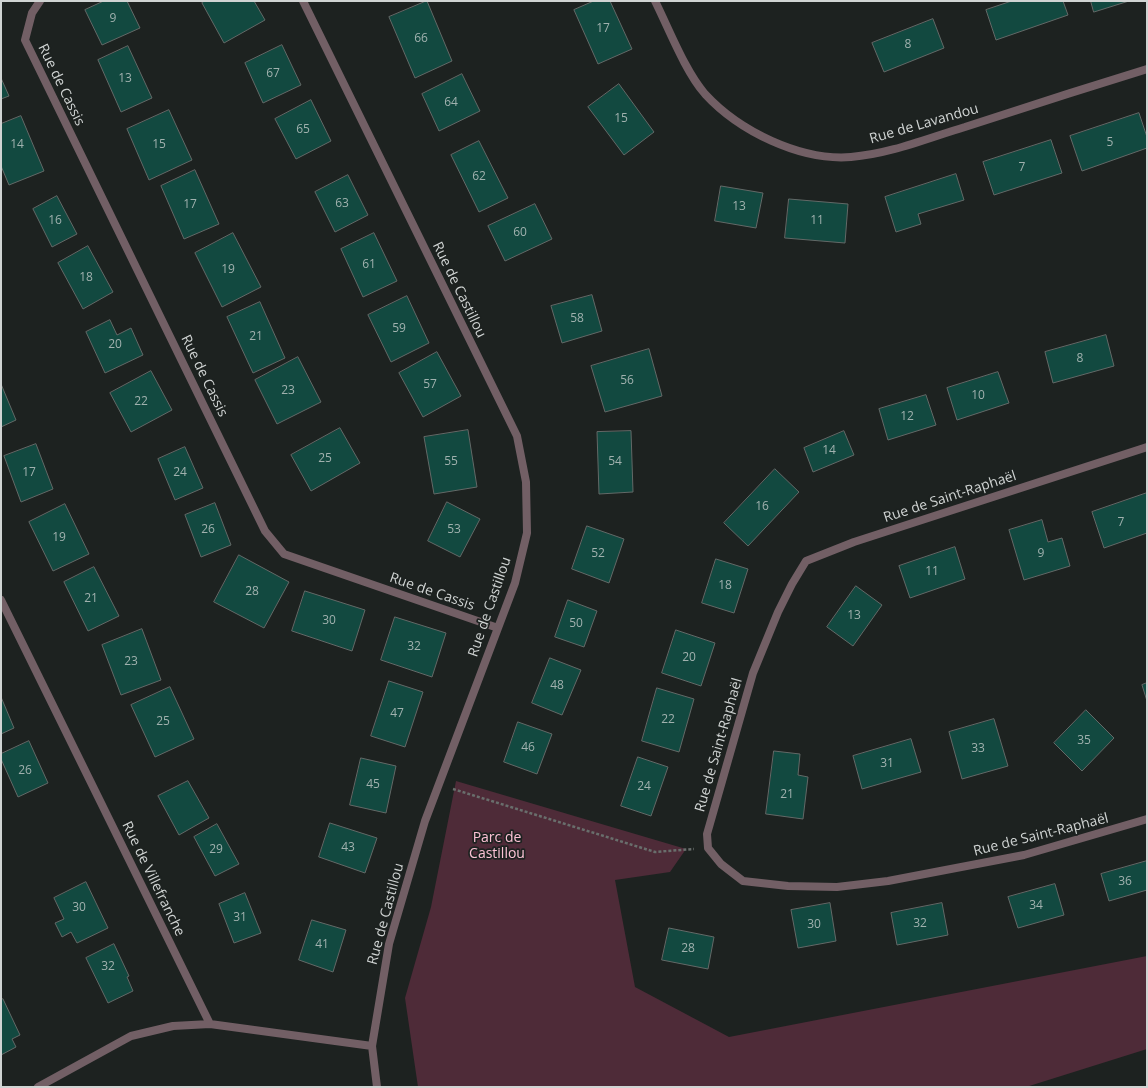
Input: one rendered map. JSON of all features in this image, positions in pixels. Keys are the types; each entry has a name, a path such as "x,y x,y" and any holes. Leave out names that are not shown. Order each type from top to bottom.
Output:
{"street":[{"name":"Rue de Cassis","path":"40,1 32,14 25,40 266,531 284,554 498,628"},
{"name":"Rue de Castillou","path":"303,1 517,436 526,482 527,533 515,583 425,821 389,944 372,1046 377,1087"},
{"name":"Rue de Lavandou","path":"655,1 692,76 704,93 718,108 738,123 779,144 828,156 850,157 898,148 1147,69"},
{"name":"Rue de Saint-Raphaël","path":"1147,447 854,542 806,561 792,584 778,612 752,673 707,834 708,848 721,864 743,881 788,886 837,886 888,881 1024,855 1147,819"},
{"name":"Rue de Villefranche","path":"1,600 210,1024"},
{"path":"38,1087 131,1036 173,1026 210,1024 372,1046"}],"path":[{"path":"439,784 655,852 708,848"}],"green space":[{"name":"Parc de Castillou","path":"456,781 686,849 670,872 615,880 635,987 729,1037 1147,956 1147,1049 1026,1087 418,1087 405,998 431,907"}],"building":[{"path":"104,1 127,1 140,28 102,45 85,10"},
{"path":"205,1 254,1 265,20 224,43 202,3"},
{"path":"427,1 452,61 415,78 389,17"},
{"path":"594,1 610,1 632,49 598,64 574,10"},
{"path":"1012,1 1063,1 1068,15 996,40 986,10"},
{"path":"1091,1 1129,1 1094,12"},
{"path":"933,19 944,48 884,72 872,43"},
{"path":"282,45 301,85 263,103 245,63"},
{"path":"128,46 152,98 121,112 98,60"},
{"path":"462,74 480,111 439,131 422,94"},
{"path":"1,78 9,96 1,99"},
{"path":"619,84 654,132 624,155 588,107"},
{"path":"311,100 331,141 296,159 275,119"},
{"path":"169,110 192,160 149,180 127,129"},
{"path":"1139,113 1147,137 1147,148 1082,171 1070,136"},
{"path":"21,116 44,171 9,185 1,166 1,124"},
{"path":"1051,140 1062,173 994,195 983,162"},
{"path":"479,141 508,198 479,212 451,155"},
{"path":"195,170 219,224 184,239 161,186"},
{"path":"956,174 964,200 918,214 921,224 896,232 885,197"},
{"path":"348,175 368,215 335,232 315,192"},
{"path":"721,186 763,193 756,228 715,221"},
{"path":"57,196 77,234 52,247 33,209"},
{"path":"789,199 848,204 845,243 785,238"},
{"path":"535,204 552,239 505,261 488,226"},
{"path":"233,233 261,287 222,307 195,253"},
{"path":"374,233 397,281 363,297 341,249"},
{"path":"88,246 113,292 83,309 58,263"},
{"path":"592,295 602,331 562,343 551,306"},
{"path":"407,296 429,343 391,362 368,315"},
{"path":"260,302 285,358 253,373 227,317"},
{"path":"110,320 117,335 131,328 143,355 105,373 86,332"},
{"path":"1106,335 1114,366 1053,383 1045,352"},
{"path":"649,349 662,396 605,412 591,366"},
{"path":"437,352 461,396 423,417 399,373"},
{"path":"298,357 321,402 277,424 255,380"},
{"path":"151,371 172,410 131,432 110,393"},
{"path":"998,372 1009,403 957,420 947,388"},
{"path":"1,384 16,420 1,427"},
{"path":"926,395 936,425 888,440 879,409"},
{"path":"340,428 360,463 311,491 291,455"},
{"path":"468,430 477,487 434,494 424,437"},
{"path":"631,431 633,492 599,494 597,432"},
{"path":"844,431 854,455 813,472 804,448"},
{"path":"36,444 53,489 21,502 4,456"},
{"path":"185,447 203,488 175,500 158,459"},
{"path":"775,469 799,492 748,546 724,523"},
{"path":"1147,493 1147,533 1104,548 1092,512"},
{"path":"447,502 480,519 460,557 428,541"},
{"path":"215,503 231,545 201,557 185,515"},
{"path":"65,504 89,554 53,571 29,522"},
{"path":"1042,520 1048,542 1062,538 1070,566 1024,580 1009,530"},
{"path":"587,526 624,539 609,583 572,569"},
{"path":"955,547 965,579 910,598 899,566"},
{"path":"239,555 289,582 264,628 214,602"},
{"path":"716,559 748,569 734,613 702,603"},
{"path":"94,567 119,616 88,631 64,582"},
{"path":"856,586 882,605 853,646 827,627"},
{"path":"305,591 365,610 352,651 292,631"},
{"path":"568,600 597,611 584,647 555,637"},
{"path":"395,617 446,633 432,677 381,660"},
{"path":"142,629 161,680 121,695 102,645"},
{"path":"676,630 715,643 701,686 662,673"},
{"path":"550,658 581,670 562,715 532,703"},
{"path":"389,681 423,692 405,747 371,736"},
{"path":"1147,683 1147,701 1142,685"},
{"path":"170,687 194,739 155,757 131,705"},
{"path":"657,688 694,699 679,752 642,741"},
{"path":"1,697 14,728 1,734"},
{"path":"1086,710 1114,738 1082,771 1054,743"},
{"path":"994,719 1008,766 962,779 949,732"},
{"path":"518,722 552,734 537,774 504,762"},
{"path":"911,739 921,772 862,789 853,756"},
{"path":"29,741 48,783 18,797 1,759 1,754"},
{"path":"774,751 800,754 798,775 808,777 803,819 766,814"},
{"path":"638,757 668,767 651,816 621,806"},
{"path":"361,758 396,766 386,813 350,805"},
{"path":"188,781 209,818 179,835 158,796"},
{"path":"330,823 377,838 365,873 319,857"},
{"path":"217,824 239,864 215,876 194,837"},
{"path":"1147,861 1147,890 1109,901 1101,874"},
{"path":"86,882 108,928 77,943 71,932 62,937 55,923 64,919 54,898"},
{"path":"1055,884 1064,915 1018,928 1008,897"},
{"path":"245,893 261,933 234,943 219,904"},
{"path":"830,903 836,941 798,948 791,910"},
{"path":"942,903 948,935 897,945 891,913"},
{"path":"312,920 346,930 333,972 299,960"},
{"path":"669,928 714,937 708,969 662,960"},
{"path":"114,944 129,976 127,977 133,991 108,1003 86,958"},
{"path":"3,999 20,1035 12,1039 16,1047 1,1055 1,1000"}]}
